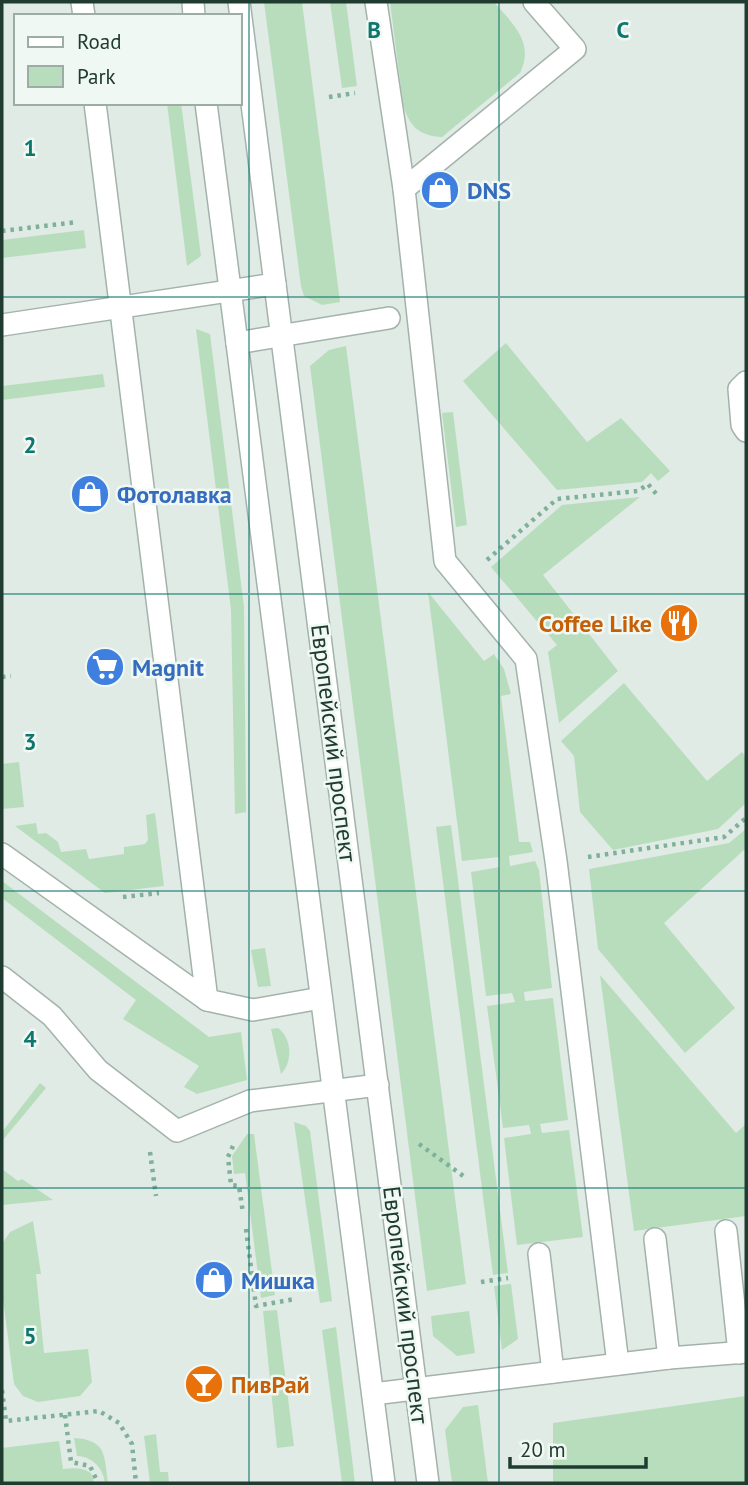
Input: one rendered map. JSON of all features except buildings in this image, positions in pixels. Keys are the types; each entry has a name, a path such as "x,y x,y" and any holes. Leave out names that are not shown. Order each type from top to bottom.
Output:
{"street":[{"path":"376,2 404,189 445,561 526,659 556,862 618,1364"},
{"path":"404,189 575,49 534,2"},
{"name":"Европейский проспект","path":"242,26 428,1483"},
{"path":"95,105 123,309 207,1000"},
{"name":"Европейский проспект","path":"206,105 384,1483"},
{"path":"2,325 123,309 275,284"},
{"path":"237,343 389,318"},
{"path":"746,382 739,389 742,425 746,431"},
{"path":"2,854 207,1000 253,1010 321,998"},
{"path":"2,977 52,1016 97,1070 177,1131 250,1101 377,1085"},
{"path":"373,1394 669,1358 742,1352 726,1231"},
{"path":"655,1239 669,1358"},
{"path":"540,1254 553,1372"}],"path":[{"path":"329,97 363,92"},
{"path":"2,231 89,221"},
{"path":"462,582 557,499 638,491 648,484 658,496"},
{"path":"2,677 11,676"},
{"path":"556,862 724,837 746,818"},
{"path":"119,898 160,893"},
{"path":"383,1128 408,1137 466,1178"},
{"path":"238,1140 228,1157 231,1185 239,1186 243,1213"},
{"path":"149,1144 156,1196"},
{"path":"246,1229 256,1306 295,1299"},
{"path":"481,1282 512,1278"},
{"path":"2,1390 6,1421 99,1411 119,1423 132,1444 136,1483"},
{"path":"65,1415 71,1462 90,1466 98,1483"}],"green space":[{"path":"264,2 302,2 340,302 322,305 304,296 301,286"},
{"path":"330,2 346,2 357,86 342,88"},
{"path":"390,2 494,2 520,34 525,52 520,73 442,137 421,132 408,118 403,104"},
{"path":"167,105 181,105 201,256 187,266"},
{"path":"84,230 86,248 2,258 2,240"},
{"path":"196,329 210,334 244,607 246,812 235,814 231,610"},
{"path":"506,343 587,442 621,418 670,471 658,481 651,473 642,482 557,490 463,381"},
{"path":"346,346 466,1284 427,1291 310,366 329,350"},
{"path":"103,374 105,387 2,400 2,386"},
{"path":"453,412 467,525 456,527 442,413"},
{"path":"640,497 543,575 618,671 559,723 548,652 557,645 491,567 562,505"},
{"path":"428,592 484,661 494,654 504,669 511,694 501,696 519,842 530,842 533,852 509,856 510,866 535,861 539,870 552,988 524,992 525,1001 553,998 568,1120 540,1124 542,1133 569,1130 583,1237 517,1245 504,1138 531,1134 529,1125 503,1128 487,1006 515,1002 512,993 486,996 471,872 500,867 499,857 462,861"},
{"path":"624,683 707,781 742,752 746,757 746,803 718,829 613,850 580,812 574,756 561,741"},
{"path":"19,762 24,807 2,809 2,764"},
{"path":"155,813 164,886 105,893 15,826 36,823 38,834 46,833 58,842 61,852 86,849 89,859 124,854 124,847 145,844 148,840 146,815"},
{"path":"451,825 508,1273 493,1275 436,827"},
{"path":"746,829 746,848 664,923 735,1008 685,1053 598,949 589,869 729,843"},
{"path":"2,881 209,1037 241,1032 247,1080 197,1094 184,1087 199,1066 123,1019 136,1000 2,898"},
{"path":"265,948 271,986 258,987 251,950"},
{"path":"600,975 736,1133 746,1124 746,1216 634,1231"},
{"path":"278,1028 286,1038 289,1050 288,1063 281,1074 271,1029"},
{"path":"40,1083 46,1088 2,1141 2,1132"},
{"path":"294,1122 306,1126 310,1131 332,1301 320,1303"},
{"path":"247,1134 254,1134 275,1295 261,1298 245,1173 234,1174 232,1156"},
{"path":"2,1169 18,1181 22,1179 53,1200 2,1205"},
{"path":"33,1221 41,1274 36,1274 44,1353 88,1349 92,1382 80,1396 38,1402 23,1396 14,1384 2,1291 2,1244 10,1232"},
{"path":"511,1284 518,1339 502,1350 494,1286"},
{"path":"277,1310 294,1446 277,1448 263,1311"},
{"path":"469,1311 475,1353 457,1356 433,1336 431,1316"},
{"path":"336,1327 355,1483 342,1483 322,1330"},
{"path":"746,1396 746,1483 553,1483 553,1423"},
{"path":"478,1405 488,1483 452,1483 445,1430 463,1407"},
{"path":"156,1434 160,1472 168,1472 169,1483 150,1483 144,1436"},
{"path":"74,1438 93,1442 102,1451 108,1483 105,1483 96,1464 77,1456"},
{"path":"59,1441 63,1469 78,1468 87,1471 91,1473 94,1483 2,1483 2,1448"}],"place":[{"name":"DNS","path":"440,190"},
{"name":"Фотолавка","path":"90,494"},
{"name":"Coffee Like","path":"679,623"},
{"name":"Magnit","path":"105,667"},
{"name":"Мишка","path":"214,1280"},
{"name":"ПивРай","path":"204,1384"}]}
